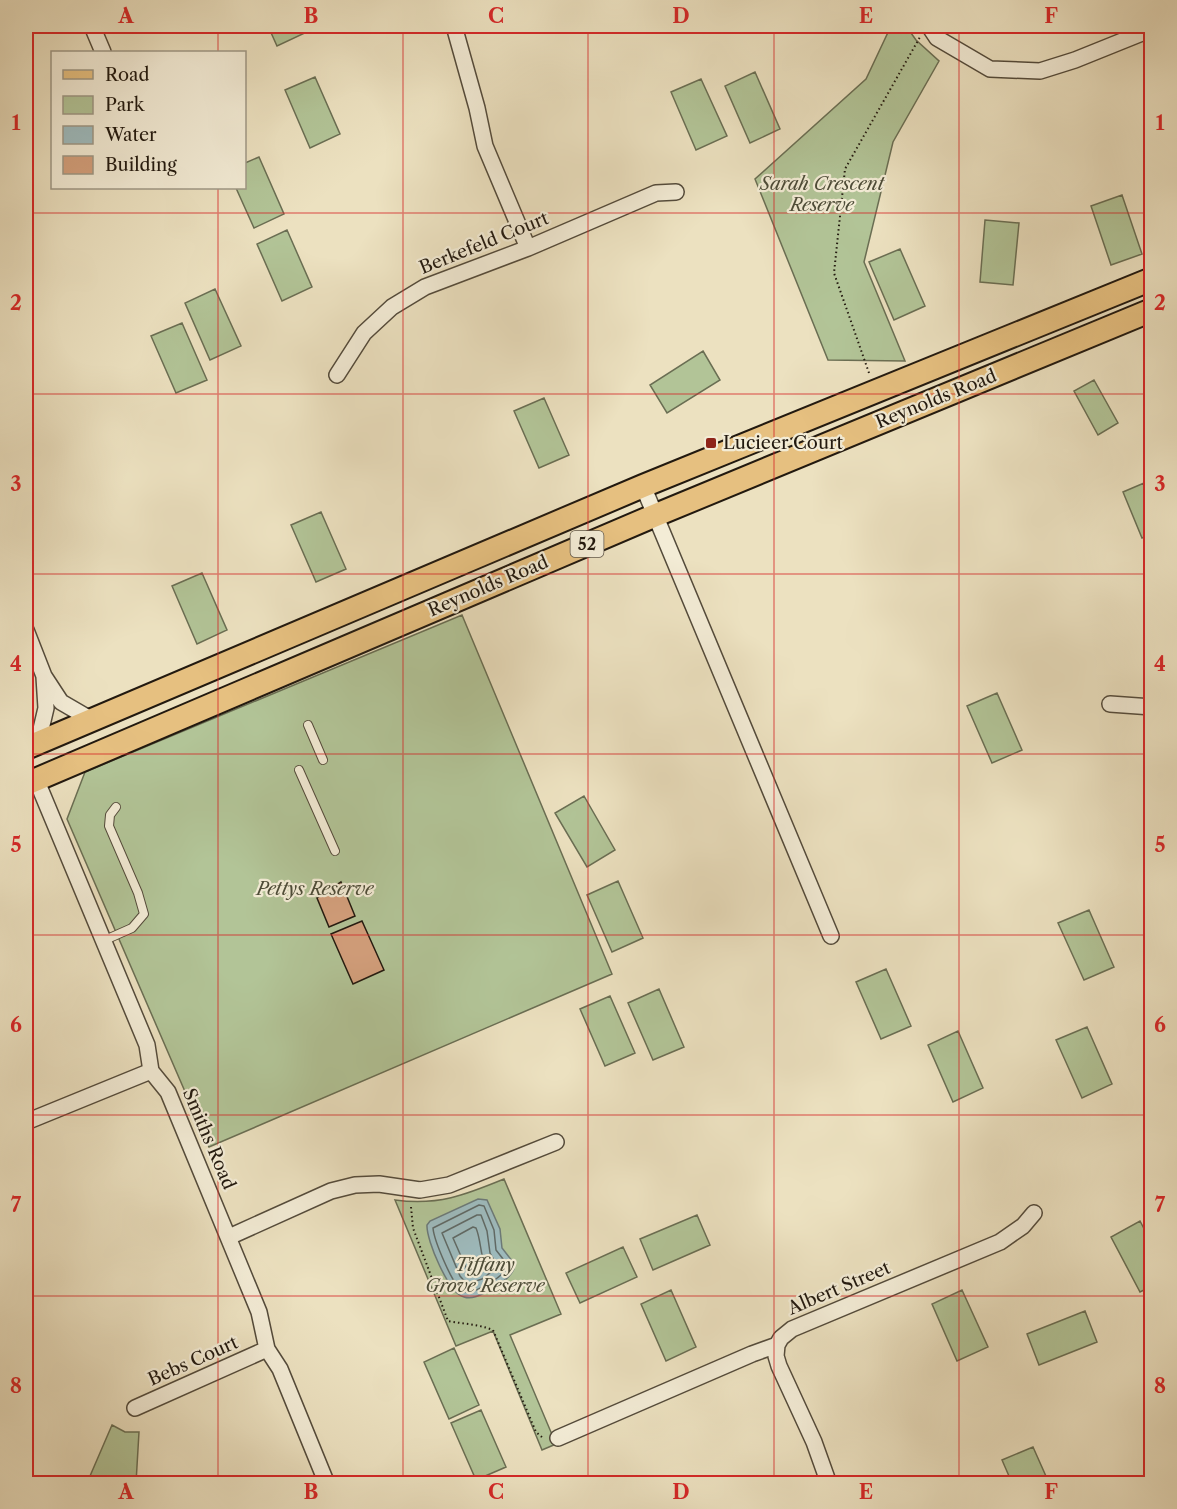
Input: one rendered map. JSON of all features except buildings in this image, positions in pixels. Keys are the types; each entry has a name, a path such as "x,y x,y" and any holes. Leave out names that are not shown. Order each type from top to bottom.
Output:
{"main road":[{"name":"Reynolds Road","path":"30,748 643,486 1152,279"},
{"name":"Reynolds Road","path":"31,781 656,515 1152,310"},
{"path":"30,748 31,781"}],"street":[{"path":"92,26 103,51"},
{"path":"454,26 485,146 528,248"},
{"path":"924,31 990,69 1040,71 1075,60 1152,29"},
{"name":"Berkefeld Court","path":"337,375 364,333 392,307 425,287 528,248 656,193 676,192"},
{"path":"643,486 831,936"},
{"path":"26,630 44,676 62,702 92,720"},
{"path":"30,748 46,708 44,676"},
{"path":"1110,704 1152,707"},
{"name":"Smiths Road","path":"31,781 105,940 147,1045 151,1071 168,1092 258,1312 267,1349 280,1369 327,1484"},
{"path":"26,1122 151,1071"},
{"path":"229,1237 330,1191 355,1185 379,1184 420,1190 449,1185 556,1142"},
{"name":"Albert Street","path":"558,1438 777,1345 781,1338 792,1329 1000,1242 1023,1226 1034,1213"},
{"path":"777,1345 776,1356 779,1366 814,1442 829,1484"},
{"name":"Bebs Court","path":"135,1408 267,1349"}],"lane":[{"path":"308,725 323,760"},
{"path":"299,770 335,851"},
{"path":"105,940 132,928 144,914 138,892 110,826 110,815 116,807"}],"path":[{"path":"871,378 834,273 845,169 924,31"},
{"path":"411,1207 413,1228 447,1321 480,1324 493,1330 536,1432 542,1438 558,1438"}],"green space":[{"path":"268,26 304,26 307,32 277,46"},
{"name":"Sarah Crescent Reserve","path":"891,26 906,26 916,40 939,61 893,142 864,262 905,361 828,360 755,179 866,79"},
{"path":"755,72 780,129 750,143 725,86"},
{"path":"315,77 340,134 310,148 285,90"},
{"path":"701,79 727,136 696,150 671,92"},
{"path":"259,157 284,214 254,228 236,189 246,189 246,163"},
{"path":"1122,195 1142,254 1111,265 1091,206"},
{"path":"985,220 1019,223 1013,285 980,282"},
{"path":"287,230 312,287 282,301 257,244"},
{"path":"900,249 925,306 894,320 869,262"},
{"path":"215,289 241,346 210,360 185,303"},
{"path":"182,323 207,380 176,393 151,336"},
{"path":"703,351 720,380 667,413 650,385"},
{"path":"1094,380 1118,423 1098,435 1074,391"},
{"path":"544,398 569,455 539,468 514,411"},
{"path":"1144,483 1151,502 1152,534 1142,538 1123,492"},
{"path":"321,512 346,569 316,582 291,525"},
{"path":"202,573 227,630 197,644 172,586"},
{"name":"Pettys Reserve","path":"462,615 612,974 209,1147 67,819 85,772"},
{"path":"997,693 1022,750 992,763 967,706"},
{"path":"584,796 615,850 587,867 555,813"},
{"path":"618,881 643,938 612,952 587,895"},
{"path":"1089,910 1114,967 1084,980 1058,923"},
{"path":"886,969 911,1026 881,1039 856,982"},
{"path":"659,989 684,1047 653,1060 628,1003"},
{"path":"610,996 635,1053 605,1066 580,1009"},
{"path":"1087,1027 1112,1084 1082,1098 1056,1040"},
{"path":"958,1031 983,1088 953,1102 928,1045"},
{"name":"Tiffany Grove Reserve","path":"504,1179 561,1314 510,1335 556,1444 542,1450 493,1331 456,1346 395,1200 425,1202 451,1198"},
{"path":"697,1215 710,1245 653,1270 640,1239"},
{"path":"1140,1221 1151,1242 1152,1286 1140,1292 1111,1237"},
{"path":"623,1247 637,1277 580,1303 566,1273"},
{"path":"671,1290 696,1347 666,1361 641,1304"},
{"path":"962,1290 988,1347 957,1361 932,1304"},
{"path":"1085,1311 1097,1342 1039,1365 1027,1334"},
{"path":"454,1348 479,1405 449,1419 424,1362"},
{"path":"481,1410 506,1467 476,1480 451,1423"},
{"path":"112,1425 125,1432 139,1432 136,1483 87,1483"},
{"path":"1033,1447 1049,1483 1012,1483 1002,1460"}],"water":[{"path":"478,1199 487,1200 500,1229 502,1248 513,1262 514,1269 507,1279 497,1286 477,1296 467,1298 458,1294 445,1277 434,1254 427,1225 430,1221"}],"place":[{"name":"Lucieer Court","path":"711,443"}]}
